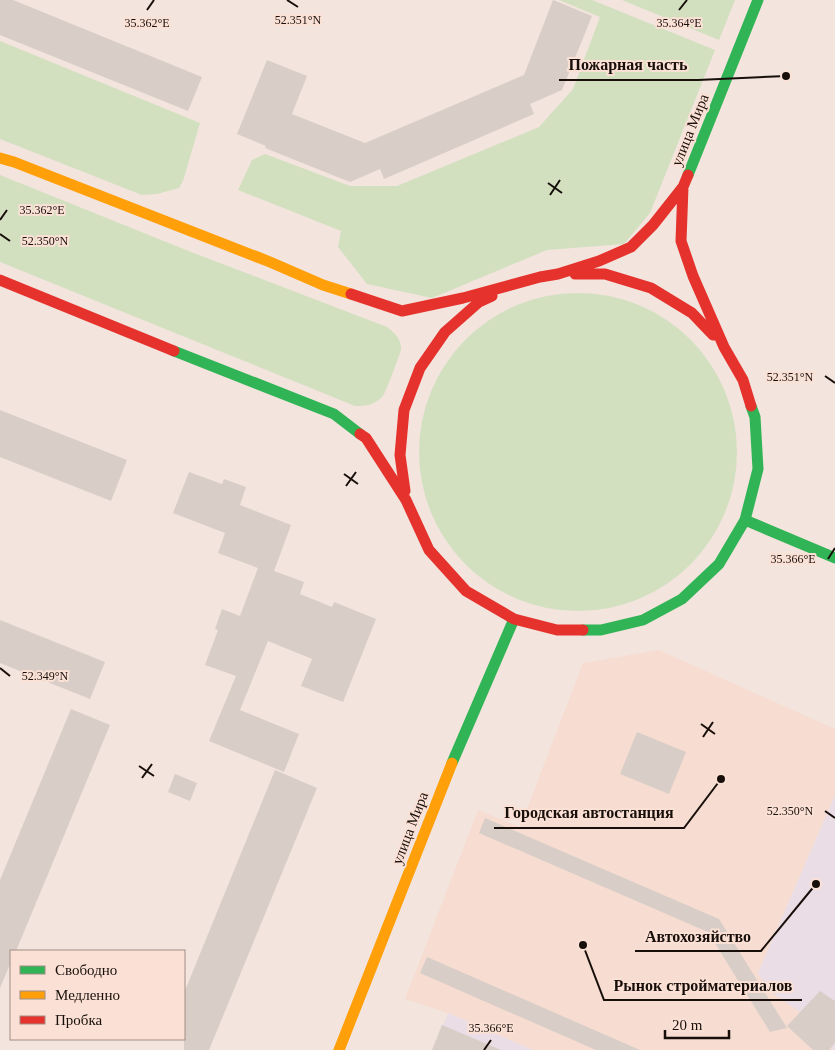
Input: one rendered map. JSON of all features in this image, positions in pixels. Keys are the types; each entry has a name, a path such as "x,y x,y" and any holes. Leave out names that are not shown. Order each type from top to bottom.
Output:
{"main road":[{"name":"улица Мира","path":"683,187 758,0"},
{"path":"0,158 270,262 323,285 402,311 558,274 598,261 631,247 653,225 683,187"},
{"path":"0,280 334,414 366,438 406,500 429,550 466,591 514,619 556,630 601,630 643,620 682,599 719,564 745,520 758,469 755,417 744,380 724,347 693,276 681,241 683,187"},
{"path":"558,274 605,274 651,288 692,313 724,347"},
{"path":"406,500 400,455 404,410 420,368 445,332 479,302 520,282"},
{"path":"745,520 835,558"},
{"name":"улица Мира","path":"338,1050 445,779 514,619"}],"shaded area":[{"path":"659,650 835,729 835,795 758,973 826,1030 832,1050 533,1050 448,1013 405,999 478,810 520,827 583,663"},
{"path":"835,795 835,1050 832,1050 826,1030 768,990 758,973"},
{"path":"448,1013 533,1050 433,1050"}],"green space":[{"path":"559,0 592,0 715,50 650,213 624,244 547,250 432,298 367,284 338,247 341,231 238,190 252,160 265,154 350,186 397,186 539,127 573,89 600,17"},
{"path":"622,0 735,0 719,40"},
{"path":"0,41 200,123 183,181 179,188 157,194 142,195 0,139"},
{"path":"0,175 186,250 387,327 399,339 401,349 383,396 370,404 355,406 0,262"},
{"path":"578,293 609,296 639,305 679,329 701,351 725,391 734,421 737,452 734,483 725,513 701,553 679,575 639,599 609,608 578,611 547,608 517,599 477,575 455,553 431,513 422,483 419,452 422,421 431,391 455,351 477,329 517,305 547,296"}],"building":[{"path":"0,0 13,0 202,77 188,111 0,35"},
{"path":"553,0 592,16 562,90 530,104 534,114 384,179 380,169 350,182 265,148 266,146 237,134 267,60 307,76 292,114 365,143 524,75"},
{"path":"0,410 127,460 111,501 0,457"},
{"path":"189,472 222,484 224,479 246,487 240,505 291,525 274,571 304,582 300,594 332,607 334,602 376,619 343,702 301,686 312,659 268,641 240,710 299,734 284,772 209,741 236,676 205,665 218,630 215,629 222,609 240,616 258,568 218,553 225,533 173,513"},
{"path":"0,620 105,662 90,699 0,663"},
{"path":"71,709 110,725 16,950 10,950 10,964 0,988 0,880"},
{"path":"637,732 686,752 669,794 620,774"},
{"path":"275,770 317,788 209,1050 184,1050 185,991"},
{"path":"175,774 197,783 190,801 168,792"},
{"path":"485,818 719,919 787,1028 770,1032 708,932 479,833"},
{"path":"427,957 640,1050 596,1050 420,973"},
{"path":"820,991 835,1001 835,1043 829,1050 813,1050 787,1026"},
{"path":"442,1025 501,1050 432,1050"}],"traffic: fast":[{"path":"688,175 758,0"},
{"path":"174,351 334,414 360,434"},
{"path":"583,630 601,630 643,620 682,599 719,564 745,520 758,469 755,417 751,406"},
{"path":"745,520 835,558"},
{"path":"452,763 514,619"}],"traffic: slow":[{"path":"0,158 270,262 323,285 351,294"},
{"path":"339,1050 452,763"}],"traffic: jam":[{"path":"351,294 402,311 558,274 599,261 631,247 653,225 683,187 688,175"},
{"path":"683,187 681,241 693,276 724,347 743,380 751,406"},
{"path":"575,274 605,274 651,288 692,313 713,335"},
{"path":"0,280 174,351"},
{"path":"405,491 400,455 404,410 420,368 445,332 479,302 492,296"},
{"path":"360,434 366,438 406,500 429,550 466,591 514,619 557,630 583,630"}],"place":[{"name":"Пожарная часть","path":"786,76"},
{"name":"Городская автостанция","path":"721,779"},
{"name":"Автохозяйство","path":"816,884"},
{"name":"Рынок стройматериалов","path":"583,945"}]}
